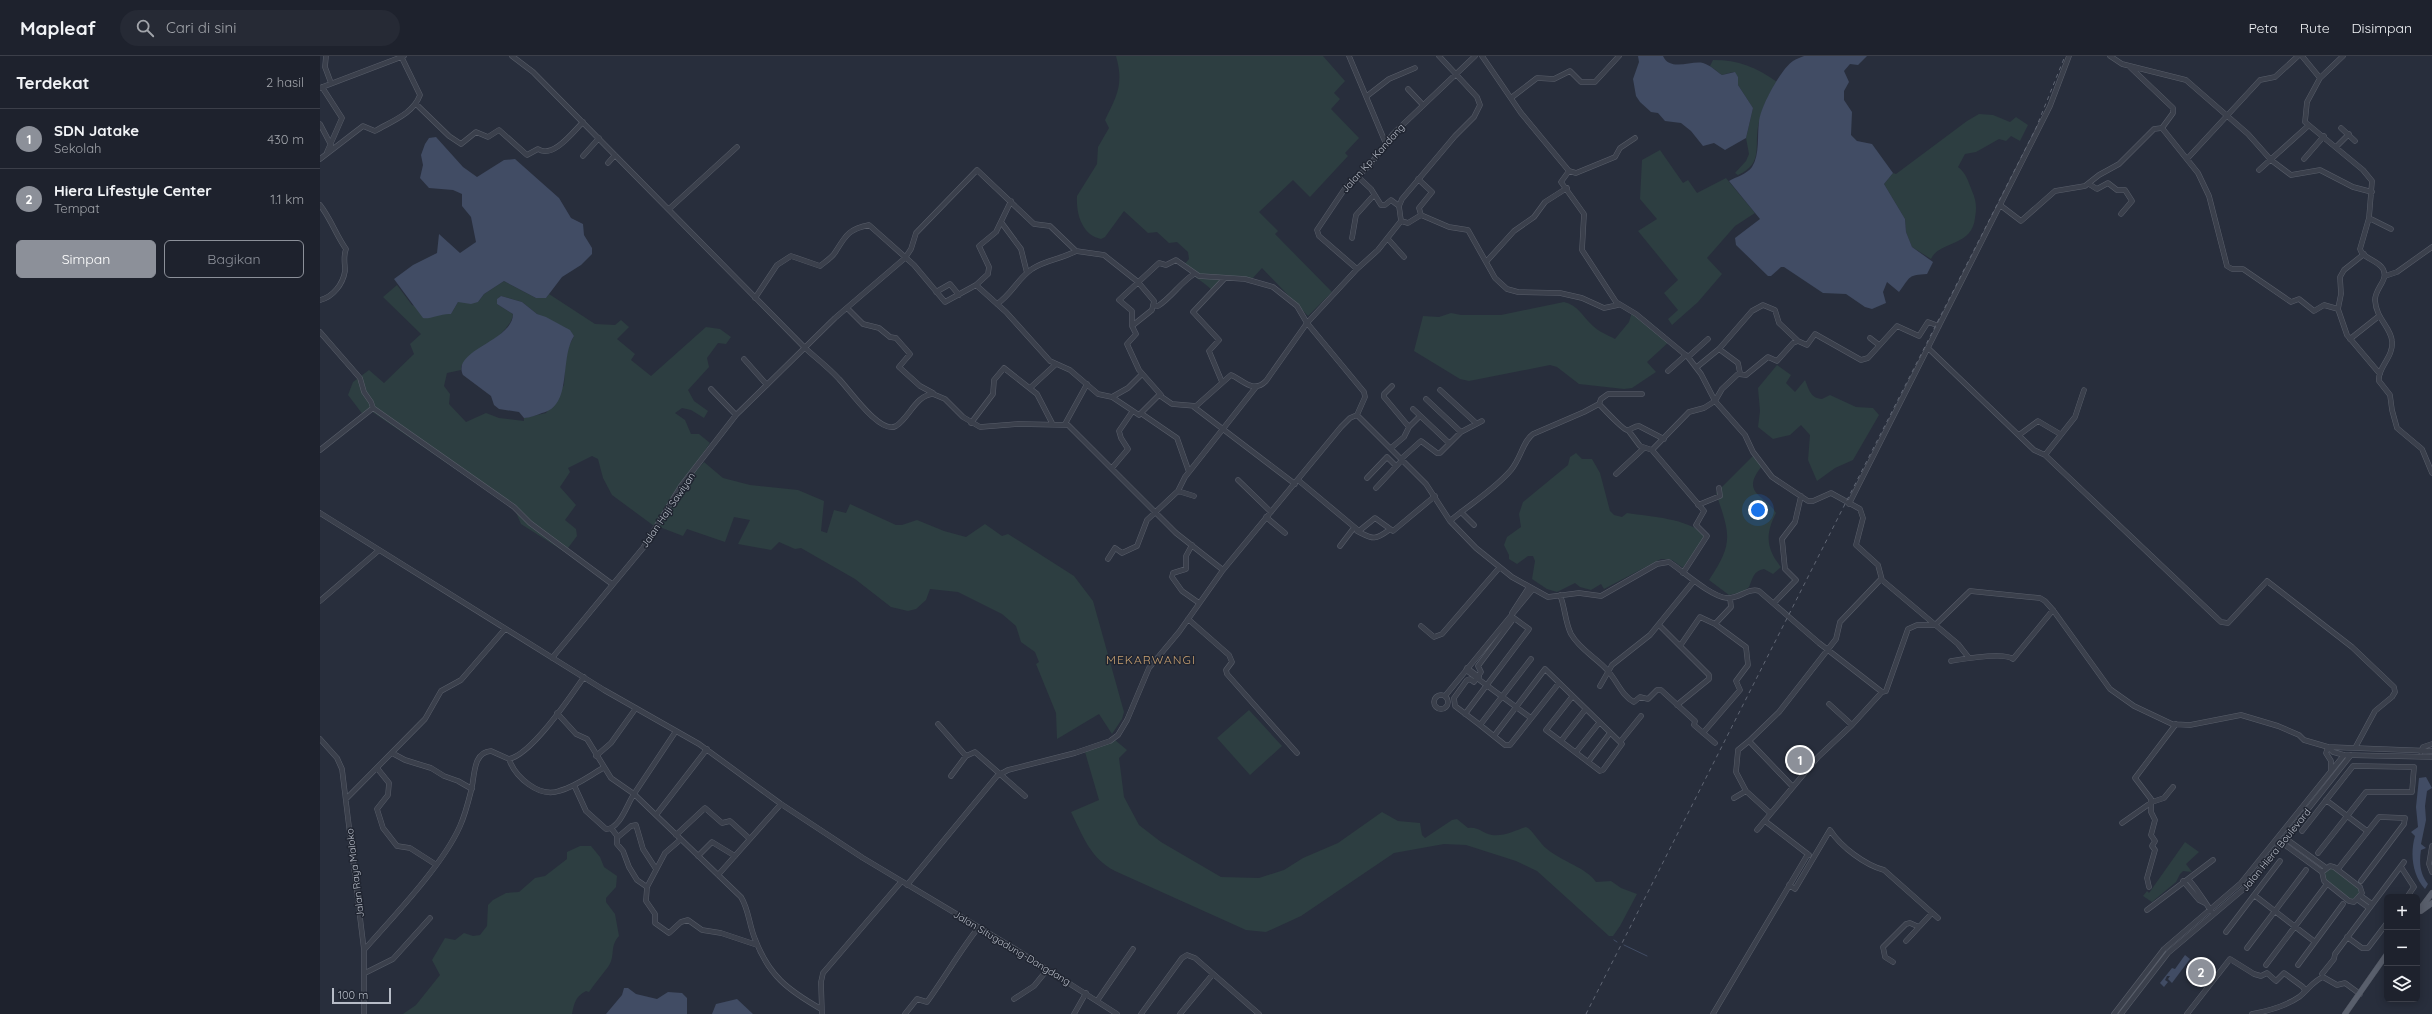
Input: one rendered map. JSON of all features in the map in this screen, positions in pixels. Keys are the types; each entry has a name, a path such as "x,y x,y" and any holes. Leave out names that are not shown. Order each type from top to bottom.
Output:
{"main road":[{"path":"2420,909 2432,893"},
{"path":"2420,911 2432,904"},
{"path":"2349,1013 2384,958"}],"street":[{"path":"326,56 325,67 331,83"},
{"path":"320,160 363,126 375,131 416,104 420,95 402,56 321,87 342,118 326,154"},
{"path":"512,56 533,72 755,298 805,348 839,379 868,412 888,427 897,425 926,395 935,394"},
{"path":"1349,56 1386,144"},
{"path":"1108,559 1115,548 1123,553 1137,546 1146,522 1178,491 1189,472 1256,387 1266,382 1307,323 1357,269 1388,239 1401,221 1399,206 1402,199 1455,136 1470,123 1479,109 1480,102 1456,73 1439,56"},
{"name":"Jalan Kp. Kandang","path":"1357,269 1317,231 1343,191 1369,166 1386,144 1423,105 1475,56"},
{"path":"1482,56 1538,136 1568,171 1575,173 1591,165 1596,166 1615,157 1620,148 1635,138"},
{"path":"1511,98 1537,78 1554,79 1570,71 1581,82 1595,82 1601,78 1619,56"},
{"path":"1849,504 1929,349 2050,106 2069,56"},
{"path":"2110,56 2119,63 2128,66 2181,78 2228,116 2271,160 2291,174 2320,170 2350,186 2372,192"},
{"path":"2187,159 2260,80 2276,77 2298,56"},
{"path":"2302,56 2320,78"},
{"path":"2343,56 2320,78 2307,102 2304,120 2308,126 2324,136 2367,174 2372,181 2369,218 2360,249 2364,254 2380,265 2385,276"},
{"path":"2000,205 2021,221 2055,191 2089,184 2099,175 2122,161 2154,129 2162,128 2173,113 2174,108 2128,66"},
{"path":"1366,96 1389,79 1415,68"},
{"path":"1408,89 1423,105"},
{"path":"416,104 449,136 461,144 476,132 488,137 499,130 527,155 538,149 546,151 553,149 583,122"},
{"path":"320,124 331,145"},
{"path":"2259,170 2308,126"},
{"path":"2162,128 2198,173 2209,196 2218,233 2223,243 2226,263 2232,269 2243,270 2290,301 2299,299 2314,310 2324,305 2338,309"},
{"path":"2342,128 2355,141"},
{"path":"2336,147 2349,134"},
{"path":"2304,160 2324,136"},
{"path":"583,156 599,138"},
{"path":"669,209 737,147"},
{"path":"608,163 615,155"},
{"path":"905,258 911,249 916,233 978,170 1034,224 1050,226 1076,250 1104,255 1138,282 1154,301 1152,310 1132,326"},
{"path":"1568,171 1561,180 1584,214 1582,250 1618,305 1636,314 1687,356 1697,368 1715,401 1745,435 1753,452 1772,477 1810,502 1831,494 1849,504 1856,506 1863,514 1863,525 1856,545 1878,565 1881,579 1961,647 1969,658"},
{"path":"1357,176 1381,205 1385,205 1391,200 1399,206"},
{"path":"1418,179 1432,192 1419,209 1421,215 1449,227 1468,230 1498,282 1514,292 1556,293 1582,298 1604,308 1618,305"},
{"path":"2089,184 2097,189 2108,183 2117,190 2125,190 2132,201 2121,214"},
{"path":"1486,262 1514,231 1534,217 1545,202 1567,188"},
{"path":"1352,238 1356,215 1374,195"},
{"path":"755,298 777,265 791,256 820,266 836,252 841,240 855,228 869,225 905,258 914,264 945,302 976,285 988,274 989,270 979,246 993,235 1011,201"},
{"path":"320,205 329,216 334,232 346,249 344,255 345,272 337,291 327,298 320,300"},
{"path":"1401,221 1410,222 1421,215"},
{"path":"2369,218 2391,229"},
{"path":"1001,222 1021,249 1027,273"},
{"path":"1388,239 1404,257"},
{"path":"2432,247 2396,272 2385,276 2375,298 2378,316 2392,340 2390,355 2380,374 2379,381 2390,395 2397,428 2422,449 2432,473"},
{"path":"997,304 1009,295 1027,273 1036,267 1064,258 1076,250"},
{"path":"2364,254 2344,270 2340,277 2341,294 2338,309 2350,339 2380,374"},
{"name":"Jalan Haji Sawiyan","path":"552,658 643,548 681,486 736,415 847,308 905,258"},
{"path":"906,885 986,787 1001,773 1014,768 1075,753 1115,738 1127,720 1149,668 1188,619 1223,570 1266,517 1297,482 1341,427 1350,418 1357,415 1365,397 1364,392 1307,323 1297,306 1273,287 1251,280 1204,277 1194,274 1176,260 1166,265 1159,263 1119,300 1132,311 1132,326 1136,334 1127,344 1142,374 1170,403 1194,406 1297,482 1355,530 1371,538 1378,539 1389,530 1394,530 1435,496"},
{"path":"1153,305 1158,306 1170,298 1184,280 1194,274"},
{"path":"1222,382 1209,351 1219,340 1193,312 1225,278"},
{"path":"936,292 950,284 959,294"},
{"path":"976,285 997,304 1055,365 1066,367 1098,394 1112,397 1132,412 1138,415 1142,414 1177,438 1189,472"},
{"path":"1697,368 1719,349 1752,311 1763,305 1776,310 1779,323 1798,341 1807,345 1816,334 1858,360 1868,358 1896,326 1919,336 1928,322 1940,326"},
{"path":"847,308 863,324 879,328 890,337 896,338 910,354 899,367 920,386 945,399 970,422 980,427 1052,423 1070,426 1156,511 1176,533 1223,570"},
{"path":"2350,339 2378,316"},
{"path":"320,332 360,378 364,392 373,408 510,503 530,522 612,584"},
{"path":"1870,338 1879,346"},
{"path":"1668,371 1708,339"},
{"path":"1740,374 1746,376 1768,357 1777,361 1793,343 1798,341"},
{"path":"1719,349 1738,363 1740,374"},
{"path":"1929,349 2034,450 2045,455 2223,624 2228,624 2267,581 2352,647 2395,689 2392,697 2375,712 2351,755"},
{"path":"744,359 767,385"},
{"path":"1030,388 1055,365"},
{"path":"970,422 993,394 994,380 1004,368 1037,394 1052,423"},
{"path":"1112,397 1128,388 1142,374"},
{"path":"1652,450 1689,412 1704,408 1715,401 1722,389 1740,374"},
{"path":"1194,406 1232,375 1249,386 1256,387"},
{"path":"1065,424 1087,384"},
{"path":"1392,386 1384,394 1384,398 1408,427"},
{"path":"711,389 736,415"},
{"path":"1440,390 1476,423"},
{"path":"2045,455 2060,434 2075,417 2084,390"},
{"path":"1450,521 1509,472 1521,457 1525,441 1530,436 1599,404 1601,399 1608,394 1642,394"},
{"path":"1142,414 1161,395"},
{"path":"1426,399 1461,432"},
{"path":"1599,404 1610,413 1617,424 1628,430 1640,446 1652,450 1704,514 1696,525 1707,536 1682,573"},
{"path":"320,450 373,408"},
{"path":"1413,408 1449,443"},
{"path":"1112,468 1128,449 1120,438 1119,431 1132,412"},
{"path":"1357,415 1391,448 1435,496 1450,521 1471,544 1499,568 1531,588 1551,598 1560,595 1579,593 1601,596 1657,564 1666,562 1694,581 1722,597 1730,598 1756,589 1827,650 1882,692"},
{"path":"1391,448 1404,437 1408,427 1418,418"},
{"path":"2020,435 2038,420 2060,434"},
{"path":"1376,488 1420,441 1438,453 1461,432 1482,421"},
{"path":"1628,430 1639,426 1664,439"},
{"path":"1616,474 1644,448"},
{"path":"1367,478 1387,457 1396,466"},
{"path":"1238,480 1271,512"},
{"path":"1698,505 1721,496 1719,488"},
{"path":"1178,491 1194,496"},
{"path":"1774,603 1797,579 1785,569 1782,539 1795,522 1800,496"},
{"path":"1461,512 1474,525"},
{"name":"Jalan Situgadung-Dangdang","path":"320,513 378,551 552,658 707,749 781,804 901,882 1086,993 1117,1014"},
{"path":"1266,517 1284,533"},
{"path":"1340,546 1355,530 1361,530 1375,518 1389,530"},
{"path":"1192,545 1186,556 1186,569 1174,573 1172,577 1182,591 1199,603"},
{"path":"320,601 378,551"},
{"path":"1421,626 1434,637 1442,634 1499,568"},
{"path":"1770,813 1746,791 1736,772 1738,750 1779,712 1837,637 1840,622 1881,579"},
{"path":"1600,686 1608,671 1659,625 1694,581"},
{"path":"1446,696 1531,588"},
{"path":"1757,830 1818,757 1852,725 1882,692 1886,691 1905,633 1912,626 1935,625 1970,591 1974,590 2040,598 2045,601 2110,689 2134,706 2176,724 2190,724 2231,716 2246,716 2285,729 2299,735 2304,740 2328,747 2421,753 2432,757"},
{"path":"1560,595 1565,608 1569,629 1575,639 1608,671 1629,699 1634,702 1640,697 1648,699 1657,690 1661,690 1695,721 1694,725 1715,743"},
{"path":"1716,624 1731,607 1730,598"},
{"path":"1951,660 2010,657 2013,659 2053,610"},
{"path":"1680,646 1700,617 1716,624 1746,647 1748,665 1736,681 1740,690 1703,733"},
{"path":"1465,714 1529,629 1514,618 1478,666 1481,672 1478,678 1474,682 1470,679 1467,680 1454,698 1455,706 1465,714 1480,725 1505,745 1510,745 1559,683"},
{"path":"1188,619 1229,655 1232,662 1226,670 1227,674 1297,753"},
{"path":"1659,625 1709,675 1709,679 1677,705"},
{"path":"346,799 425,719 441,691 462,680 505,629"},
{"path":"1480,725 1531,659"},
{"path":"1494,736 1545,668 1585,710 1620,742"},
{"path":"1466,669 1531,718"},
{"path":"509,759 524,752 557,713 584,677"},
{"path":"1572,697 1546,730 1600,771 1603,770 1622,744 1620,742 1641,716"},
{"path":"1829,704 1852,725"},
{"path":"596,756 611,743 636,708"},
{"path":"1561,741 1585,710"},
{"path":"557,713 576,734 587,739 603,768 614,781 634,794 743,901 757,945 766,963 778,980 822,1012"},
{"path":"1576,752 1599,723"},
{"path":"938,724 966,756"},
{"path":"2149,887 2147,878 2156,850 2152,845 2155,841 2151,835 2155,820 2151,812 2152,802 2135,778 2176,724"},
{"path":"574,785 586,811 601,827 606,829 611,828 622,816 634,794 676,731"},
{"path":"1588,762 1610,733"},
{"path":"2360,737 2364,746 2369,749"},
{"name":"Jalan Raya Maloko","path":"320,739 341,765 364,950 366,973 363,1013"},
{"path":"1749,741 1792,787"},
{"path":"2421,753 2423,747 2432,744"},
{"path":"2328,747 2326,754 2332,766 2328,776"},
{"path":"2328,747 2333,752 2344,755 2421,753 2432,751"},
{"path":"656,815 707,749"},
{"path":"2344,749 2344,755"},
{"path":"364,950 435,864 458,831 472,790 476,765 484,753 491,751 509,759 515,771 534,787 552,793 574,785 603,768"},
{"path":"951,776 966,756 971,752 977,752 1025,796"},
{"path":"392,753 408,761 431,768 444,776 458,781 472,790"},
{"name":"Jalan Hiera Boulevard","path":"2114,1014 2164,949 2241,883 2278,839 2344,755"},
{"name":"Jalan Hiera Boulevard","path":"2121,1014 2168,953 2215,915 2246,887 2283,843 2351,755"},
{"path":"2302,831 2353,766 2414,767 2412,792 2366,792 2318,853"},
{"path":"377,768 390,783 388,795 377,809 383,828 397,846 410,848 435,864"},
{"path":"2122,823 2152,802 2164,798 2173,787"},
{"path":"1734,798 1746,791"},
{"path":"2326,800 2367,831"},
{"path":"718,875 781,804"},
{"path":"676,835 705,808 722,823 730,821 750,839"},
{"path":"2338,870 2379,817 2404,818 2404,824 2361,881"},
{"path":"1765,821 1813,858"},
{"path":"617,837 632,825 636,825 643,849 656,869"},
{"path":"611,828 617,837 617,845 624,851 630,869 639,882 647,887"},
{"path":"1789,885 1795,889 1830,830 1835,838 1873,867 1884,870 1938,918"},
{"path":"2281,835 2326,867 2334,867 2360,886 2360,898"},
{"path":"1825,837 1835,838"},
{"path":"2278,839 2322,872"},
{"path":"680,840 665,853 647,887 646,901 655,914 655,922 666,932 670,933 686,920 702,930 721,933 757,945"},
{"path":"698,856 712,842 735,856"},
{"path":"2432,846 2429,864 2432,872"},
{"path":"2299,855 2303,851"},
{"path":"1713,1014 1808,854"},
{"path":"2147,910 2183,881 2189,880 2213,860"},
{"path":"2226,932 2280,861"},
{"path":"2322,974 2404,862"},
{"path":"2401,866 2414,887 2409,894"},
{"path":"2326,867 2322,872 2321,877 2327,884 2349,901 2354,902 2360,898"},
{"path":"2247,948 2306,870"},
{"path":"2189,880 2203,896 2205,903"},
{"path":"2183,881 2199,900 2205,903 2215,915"},
{"path":"822,1012 821,982 827,968 901,882"},
{"path":"2266,965 2327,884"},
{"path":"2254,895 2315,942"},
{"path":"2360,898 2371,906"},
{"path":"2298,965 2343,904"},
{"path":"1906,941 1932,913"},
{"path":"366,973 393,959 430,918"},
{"path":"1893,962 1885,957 1883,947 1906,924 1910,923 1919,927"},
{"path":"2348,937 2366,949 2384,927"},
{"path":"905,1014 917,999 927,1002 958,958 961,949 978,928"},
{"path":"1097,1001 1133,949"},
{"path":"1141,1014 1182,958 1192,956 1259,1014"},
{"path":"2187,1014 2230,960 2254,974 2261,976 2267,973 2276,981 2284,973 2303,987 2305,992"},
{"path":"1014,999 1034,986 1047,970"},
{"path":"1180,1014 1213,974"},
{"path":"2252,1014 2270,1011 2295,999 2323,976 2337,985 2345,983 2360,994"},
{"path":"1074,1014 1086,993"},
{"path":"2124,1001 2128,1004"}],"shaded area":[{"path":"1116,56 1323,56 1345,81 1334,93 1340,99 1331,109 1359,138 1345,153 1348,156 1310,197 1293,180 1259,212 1278,231 1275,234 1332,292 1308,316 1262,268 1251,280 1226,280 1213,291 1183,266 1189,259 1188,252 1177,242 1169,243 1157,232 1148,233 1124,211 1105,237 1101,239 1094,237 1085,228 1079,216 1077,196 1097,164 1098,147 1109,128 1105,120 1116,97 1119,82"},
{"path":"1713,60 1731,61 1747,65 1762,72 1777,82 1766,101 1760,117 1757,130 1755,159 1752,165 1738,175 1735,173 1746,161 1749,154 1746,138 1753,108 1738,85 1738,77 1733,72 1722,75 1710,66"},
{"path":"1979,114 1993,115 2010,122 2016,117 2028,125 2020,141 2011,136 2006,141 1999,139 1976,152 1965,154 1958,167 1966,178 1975,201 1976,214 1973,227 1962,239 1941,249 1935,253 1931,259 1912,247 1906,232 1905,219 1884,184 1893,173 1896,174 1967,121"},
{"path":"1660,150 1683,183 1688,180 1697,193 1726,178 1755,213 1735,226 1707,258 1722,274 1698,302 1672,325 1668,319 1678,310 1664,293 1678,280 1638,231 1657,219 1640,199 1642,160"},
{"path":"504,281 536,298 546,298 549,294 595,324 615,325 621,320 629,327 617,339 635,354 631,360 651,376 706,327 720,329 731,337 726,344 718,343 707,358 709,367 688,390 694,401 708,411 704,418 691,410 682,408 675,413 685,420 691,434 699,434 710,443 654,526 612,495 603,478 598,459 592,456 568,468 570,472 560,487 576,505 565,520 576,529 577,536 565,552 521,524 515,510 371,411 364,416 348,395 353,382 369,370 384,383 414,354 410,344 421,334 383,297 397,285 412,305 439,314 451,314 458,302 478,302 484,294","holes":["501,296 522,302 537,314 566,328 574,336 566,352 564,385 546,413 524,418 524,421 499,418 486,413 466,422 449,404 450,394 444,386 447,373 461,370 461,366 500,335 511,321 513,314 497,304 497,299"]},
{"path":"1564,302 1577,309 1595,328 1615,339 1629,322 1632,312 1644,317 1671,340 1647,362 1656,372 1632,388 1624,389 1579,384 1557,367 1550,365 1469,381 1460,379 1414,351 1423,316 1439,317 1451,313 1461,315 1501,315"},
{"path":"1777,365 1791,375 1786,383 1795,392 1805,380 1810,392 1815,397 1822,399 1830,395 1856,407 1873,408 1879,415 1853,460 1835,468 1817,481 1808,460 1810,435 1801,425 1790,435 1773,439 1758,427 1760,411 1758,388"},
{"path":"1576,453 1582,459 1592,459 1600,473 1610,511 1614,515 1622,517 1627,513 1668,519 1698,529 1706,535 1683,568 1672,560 1661,559 1604,589 1601,584 1591,590 1580,587 1575,583 1557,592 1547,589 1532,579 1535,561 1533,556 1528,556 1517,564 1509,559 1509,555 1504,545 1507,537 1521,527 1519,514 1523,502 1568,465 1570,457"},
{"path":"1754,455 1762,466 1753,483 1754,488 1776,513 1770,528 1769,541 1772,554 1781,567 1773,574 1764,569 1758,571 1755,573 1749,587 1743,592 1729,595 1709,580 1723,556 1727,538 1727,529 1716,493"},
{"path":"704,462 723,478 750,485 798,490 824,501 821,531 827,533 834,510 846,513 850,504 896,525 902,525 917,520 944,531 966,537 985,524 1002,536 1008,534 1074,576 1093,601 1124,712 1122,719 1112,734 1099,714 1057,739 1056,713 1036,664 1039,662 1035,652 1021,642 1016,626 1002,614 958,592 930,589 926,600 916,609 908,611 891,607 855,579 801,548 795,549 779,542 771,550 738,544 750,520 734,517 725,542 687,529 683,536 657,526 685,482"},
{"path":"1249,710 1282,746 1250,775 1217,738"},
{"path":"1115,740 1127,750 1119,758 1124,797 1139,825 1161,842 1221,877 1259,878 1284,870 1303,858 1338,843 1382,812 1398,821 1420,823 1422,835 1425,838 1452,820 1457,819 1468,828 1475,828 1492,835 1505,834 1526,827 1547,849 1587,873 1596,882 1611,881 1621,888 1637,894 1620,926 1613,936 1609,936 1537,871 1516,861 1466,845 1444,844 1394,853 1301,916 1266,932 1246,930 1115,871 1099,860 1088,846 1071,812 1099,800 1085,752"},
{"path":"2185,842 2199,852 2186,864 2192,872 2183,871 2176,882 2152,902 2143,896 2147,891 2149,893"},
{"path":"580,846 591,846 600,857 604,867 617,876 616,887 606,898 606,902 615,914 619,936 614,944 612,959 608,967 589,992 586,991 578,998 572,1014 403,1014 416,1005 440,975 432,960 445,938 455,940 464,933 473,936 480,935 487,926 488,905 493,900 506,893 519,892 535,878 545,876 567,859 567,852"},
{"path":"2332,868 2360,889 2359,894 2353,900 2326,882 2323,875 2327,869"}],"water":[{"path":"1638,56 1663,56 1666,61 1676,64 1703,63 1722,75 1735,72 1738,77 1738,85 1753,108 1746,138 1725,150 1714,143 1703,146 1691,131 1681,123 1665,121 1658,113 1651,112 1636,96 1633,79 1639,62"},
{"path":"1804,56 1867,56 1858,65 1850,64 1844,71 1849,82 1844,91 1844,100 1852,112 1851,135 1857,141 1872,144 1893,173 1884,184 1905,219 1906,232 1912,247 1933,262 1927,274 1910,277 1899,292 1887,282 1883,292 1886,303 1872,309 1865,307 1846,294 1823,293 1784,267 1781,267 1771,276 1768,276 1736,245 1735,238 1760,219 1729,181 1750,169 1755,162 1760,115 1767,98 1777,80 1788,65 1794,60"},
{"path":"436,137 463,167 477,177 504,160 515,159 559,198 571,218 583,224 584,235 592,248 592,254 581,265 562,277 546,298 536,298 504,281 484,294 478,302 471,304 458,302 451,314 423,318 394,279 413,265 437,253 439,234 460,253 476,242 471,217 462,206 462,194 453,190 429,188 420,178 423,165 421,155 425,144 429,138"},
{"path":"501,296 522,302 537,314 546,317 570,330 574,336 567,357 562,392 558,401 552,409 528,418 524,418 519,412 499,409 494,405 491,396 463,375 462,366 466,359 504,331 510,323 513,314 497,304 497,299"},
{"path":"2426,777 2432,788 2427,791 2425,806 2426,820 2421,844 2426,848 2421,850 2420,859 2422,872 2428,884 2425,889 2417,877 2413,864 2413,843 2415,836 2411,832 2418,827 2416,807 2419,778"},
{"path":"2185,955 2190,959 2172,983 2168,979 2170,976 2167,976 2165,980 2168,982 2164,987 2160,983 2172,968 2175,969"},
{"path":"624,988 628,988 636,994 657,999 668,992 682,993 687,998 687,1014 606,1014 622,995"},
{"path":"737,999 753,1014 712,1014 716,1004"}],"waterway":[{"path":"1624,945 1647,956"}],"railway":[{"path":"1586,1014 2036,128 2065,56"}],"place":[{"name":"SDN Jatake","path":"1800,760"},
{"name":"Hiera Lifestyle Center","path":"2201,972"}],"district":[{"name":"MEKARWANGI","path":"1151,659"}]}
